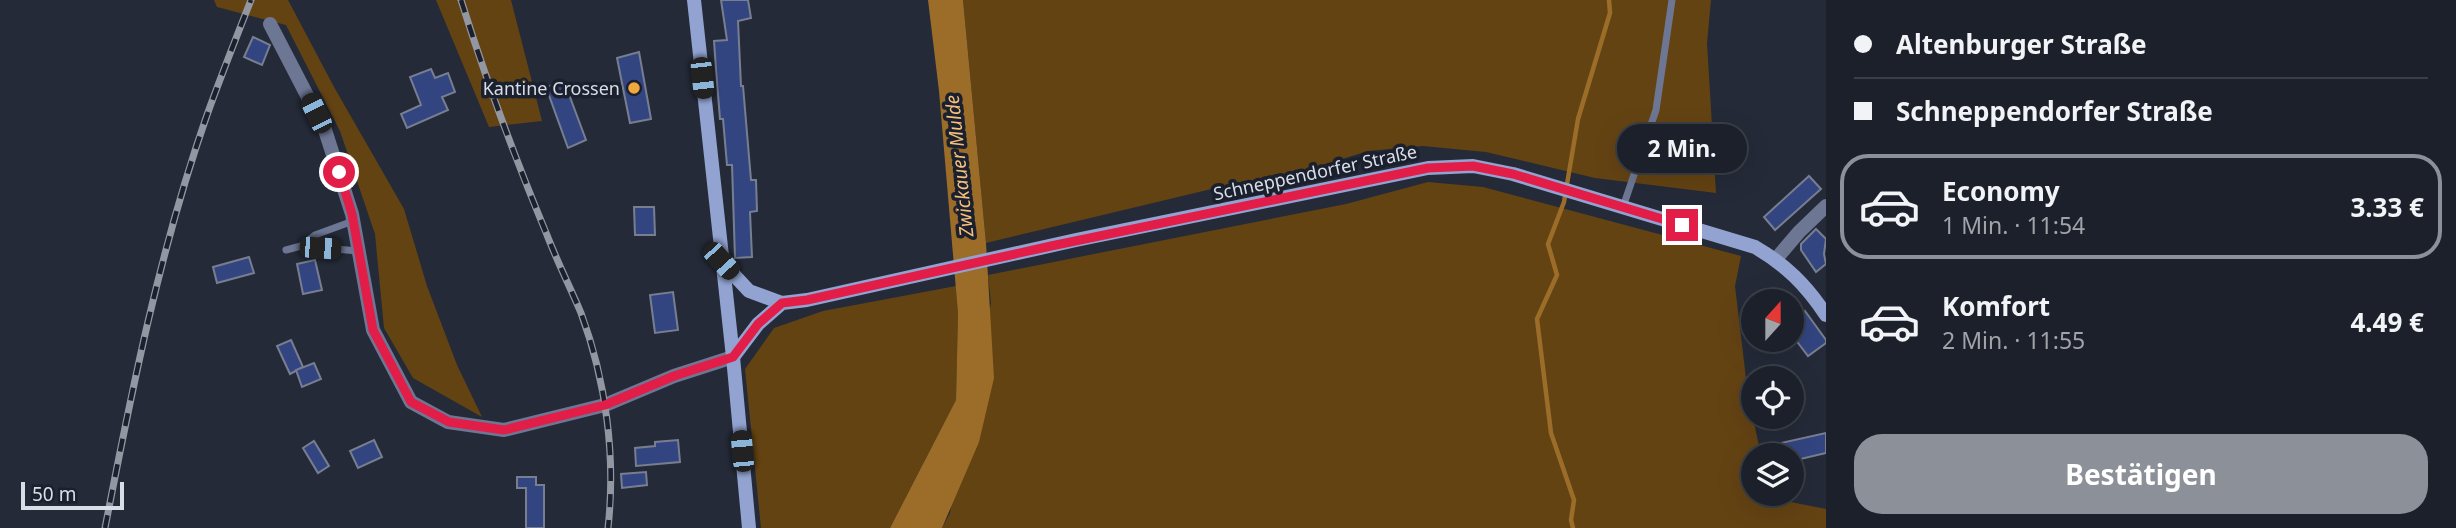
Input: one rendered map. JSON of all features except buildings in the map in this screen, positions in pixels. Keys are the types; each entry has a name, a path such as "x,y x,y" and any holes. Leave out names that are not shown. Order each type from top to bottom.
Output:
{"street":[{"path":"694,0 749,528"},
{"path":"270,24 325,130 353,220 373,330 411,402 449,422 504,430 605,405 674,376 733,357 758,324 782,303"},
{"name":"Schneppendorfer Straße","path":"721,261 749,291 782,303 807,300 1076,240 1428,168 1473,166 1513,174 1755,247 1776,259 1797,277 1826,315"},
{"path":"1776,259 1826,206"}],"lane":[{"path":"1619,206 1656,110 1672,0"},
{"path":"286,250 353,220"},
{"path":"300,246 359,251"}],"shaded area":[{"path":"214,0 288,0 404,209 427,286 457,365 482,417 413,378 384,328 375,234 340,131 286,25 217,7"},
{"path":"436,0 511,0 542,121 489,127"},
{"path":"963,0 1711,0 1707,43 1716,193 1595,178 1486,152 1423,146 1368,151 1313,168 1224,186 986,243"},
{"path":"1428,182 1483,187 1741,256 1735,286 1745,366 1741,366 1741,429 1755,429 1758,443 1741,443 1741,506 1804,505 1826,509 1826,528 942,528 950,513 991,303 988,275 1346,204"},
{"path":"956,286 956,400 890,528 761,528 745,369 774,328 823,311"}],"water":[{"name":"Zwickauer Mulde","path":"928,0 963,0 986,243 994,378 979,442 942,528 890,528 956,400 958,313 939,91"}],"waterway":[{"path":"1573,528 1571,520 1574,500 1551,433 1537,319 1557,275 1548,244 1564,202 1578,119 1610,13 1609,0"}],"railway":[{"path":"105,528 137,372 175,217 207,115 251,0"},
{"path":"461,0 512,148 590,339 603,392 610,446 608,528"}],"place":[{"name":"Kantine Crossen","path":"634,88"}],"route":[{"path":"339,172 352,214 373,330 411,402 449,422 504,430 605,405 674,376 733,357 758,324 782,303 807,300 1428,168 1473,166 1513,174 1682,225"}]}
